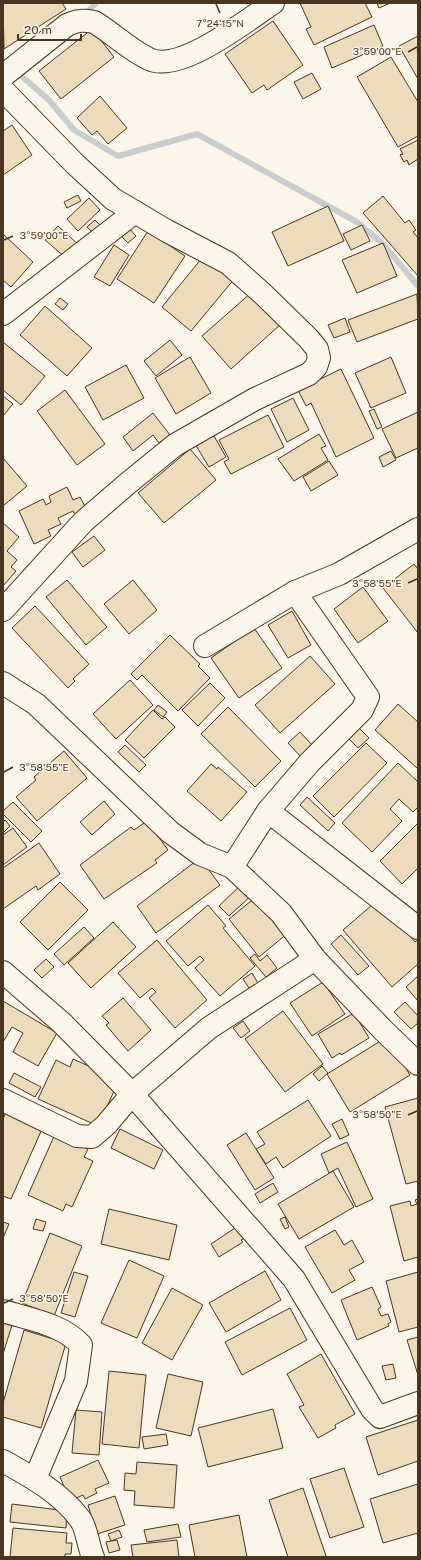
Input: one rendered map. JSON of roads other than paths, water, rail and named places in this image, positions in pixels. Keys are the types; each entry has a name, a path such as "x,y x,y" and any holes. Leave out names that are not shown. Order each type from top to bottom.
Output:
{"street":[{"path":"3,76 75,21 84,20 94,22 151,60 165,62 180,60 222,38 273,3"},
{"path":"3,90 80,169 113,199 167,231 228,262 309,339 317,349 319,358 308,374 296,381 255,399 175,445 83,522 3,610"},
{"path":"3,314 135,212"},
{"path":"206,646 295,592 339,574 418,529"},
{"path":"232,867 268,811 310,762 362,710 368,697 295,592"},
{"path":"3,683 36,704 170,832 200,854 232,867 281,913 315,959 418,1064"},
{"path":"268,811 418,928"},
{"path":"3,1100 77,1136 92,1137 106,1125 132,1094 209,1028 315,959"},
{"path":"3,972 62,1023 132,1094 294,1279 372,1409 380,1416 418,1403"},
{"path":"3,1311 73,1336 81,1345 76,1381 35,1479"},
{"path":"3,1461 35,1479 61,1499 81,1519 92,1557"}],"waterway":[{"path":"84,15 96,3"},
{"path":"23,71 19,74 49,100 74,130 118,156 197,134 357,222 383,244 418,286"}]}
